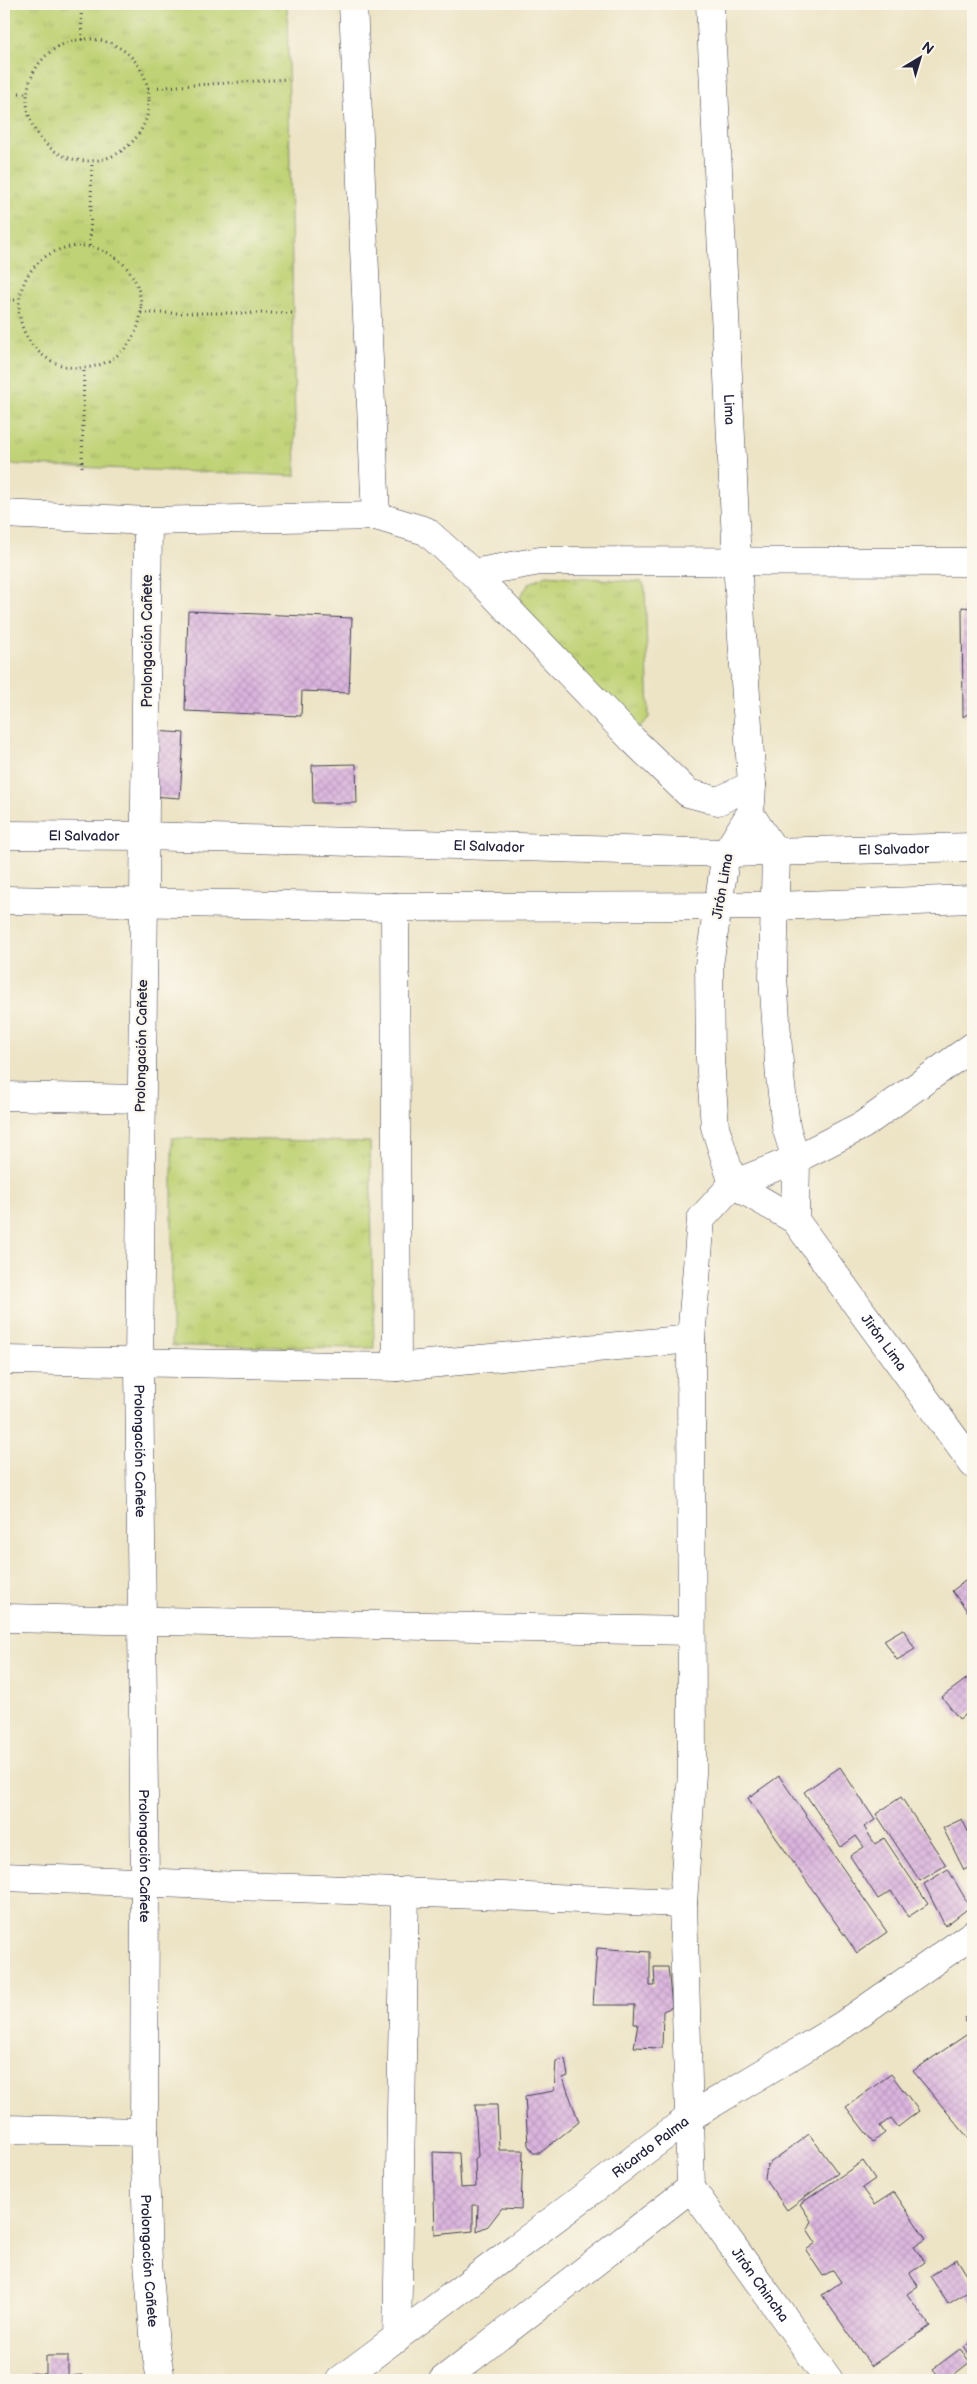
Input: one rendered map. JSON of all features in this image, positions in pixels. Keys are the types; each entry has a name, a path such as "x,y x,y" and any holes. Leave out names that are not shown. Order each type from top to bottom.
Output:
{"street":[{"path":"353,4 376,516"},
{"name":"Lima","path":"710,4 737,562 752,784 750,814"},
{"path":"4,514 148,521 376,516 426,531 473,573 633,740 688,793 718,801 752,784"},
{"name":"Prolongación Cañete","path":"148,521 146,836 140,1099 139,1364 145,1883 144,2132 148,2262 155,2346 161,2380"},
{"path":"473,573 540,561 973,562"},
{"path":"750,814 776,853 773,977 780,1078 786,1127 796,1160 795,1220"},
{"name":"Jirón Lima","path":"750,814 726,853 709,965 710,1059 715,1127 733,1184 795,1220 973,1464"},
{"name":"El Salvador","path":"4,835 146,836 726,853 973,847"},
{"path":"4,900 395,907 775,906 973,899"},
{"path":"395,907 396,1367"},
{"path":"443,2380 691,2188 683,1903 692,1773 691,1339 701,1219 733,1184 796,1160 863,1125 973,1046"},
{"path":"4,1096 140,1099"},
{"path":"4,1360 139,1364 396,1367 691,1339"},
{"path":"4,1618 143,1619 692,1631"},
{"path":"4,1877 683,1903"},
{"path":"397,2339 405,1891"},
{"name":"Ricardo Palma","path":"340,2380 690,2118 843,2025 973,1934"},
{"path":"4,2129 144,2132"},
{"name":"Jirón Chincha","path":"691,2188 829,2380"}],"path":[{"path":"81,4 82,40"},
{"path":"98,39 115,46 130,56 142,70 148,88 149,106 145,123 136,138 124,149 109,157 92,161 71,158 52,149 38,134 29,114 27,94 33,74 44,58 59,46 82,40 98,39"},
{"path":"148,88 288,79"},
{"path":"4,93 27,94"},
{"path":"90,246 92,161"},
{"path":"90,246 107,252 122,263 133,277 140,294 141,313 137,330 128,344 116,356 101,364 84,368 63,365 44,356 29,340 20,321 19,300 24,281 35,265 51,253 70,247 90,246"},
{"path":"4,300 19,300"},
{"path":"141,313 293,313"},
{"path":"82,467 84,368"}],"green space":[{"path":"4,4 287,4 296,476 4,464"},
{"path":"546,575 642,582 645,588 649,718 635,731 524,611 520,596 530,583"},
{"path":"172,1138 370,1142 374,1348 172,1346"}],"building":[{"path":"962,607 973,608 973,710 963,717"},
{"path":"188,611 352,618 349,693 302,691 301,716 185,711"},
{"path":"154,731 184,733 180,798 151,796"},
{"path":"356,764 357,803 313,803 312,765"},
{"path":"973,1575 973,1609 968,1612 952,1591"},
{"path":"903,1629 915,1649 897,1660 884,1640"},
{"path":"973,1674 973,1711 959,1719 942,1697"},
{"path":"840,1767 875,1820 864,1827 875,1844 884,1838 928,1904 908,1917 891,1891 878,1899 850,1856 864,1847 856,1836 841,1847 804,1792"},
{"path":"779,1776 887,1932 857,1953 748,1798"},
{"path":"901,1797 946,1865 920,1881 876,1814"},
{"path":"962,1819 973,1842 973,1865 964,1870 943,1828"},
{"path":"948,1869 970,1907 945,1926 924,1884"},
{"path":"597,1948 650,1952 650,1986 655,1986 654,1967 668,1967 672,2007 663,2011 662,2048 634,2047 638,2024 634,2024 635,2005 593,2005"},
{"path":"973,2013 973,2138 970,2140 913,2071 969,2033 965,2018"},
{"path":"565,2059 568,2076 563,2078 579,2122 540,2153 533,2153 528,2145 525,2096 554,2091 556,2061"},
{"path":"891,2074 919,2111 898,2127 891,2118 880,2126 885,2133 873,2142 846,2107"},
{"path":"475,2105 497,2105 499,2150 523,2150 521,2209 502,2208 488,2226 477,2231 478,2205 473,2205 473,2231 435,2235 433,2152 459,2153 461,2188 476,2187 475,2159 478,2156"},
{"path":"809,2134 838,2173 787,2210 765,2179 767,2165"},
{"path":"863,2161 875,2179 862,2188 874,2205 894,2192 926,2239 914,2247 925,2262 910,2273 918,2286 907,2294 930,2326 871,2366 822,2295 841,2282 833,2270 823,2276 806,2250 816,2243 807,2229 811,2221 800,2204"},
{"path":"957,2259 973,2285 973,2305 966,2293 948,2304 930,2276"},
{"path":"973,2340 973,2361 964,2347"},
{"path":"960,2349 970,2362 947,2380 942,2380 933,2369"},
{"path":"46,2356 68,2356 68,2376 82,2375 82,2380 30,2380 30,2373 46,2374"}]}
